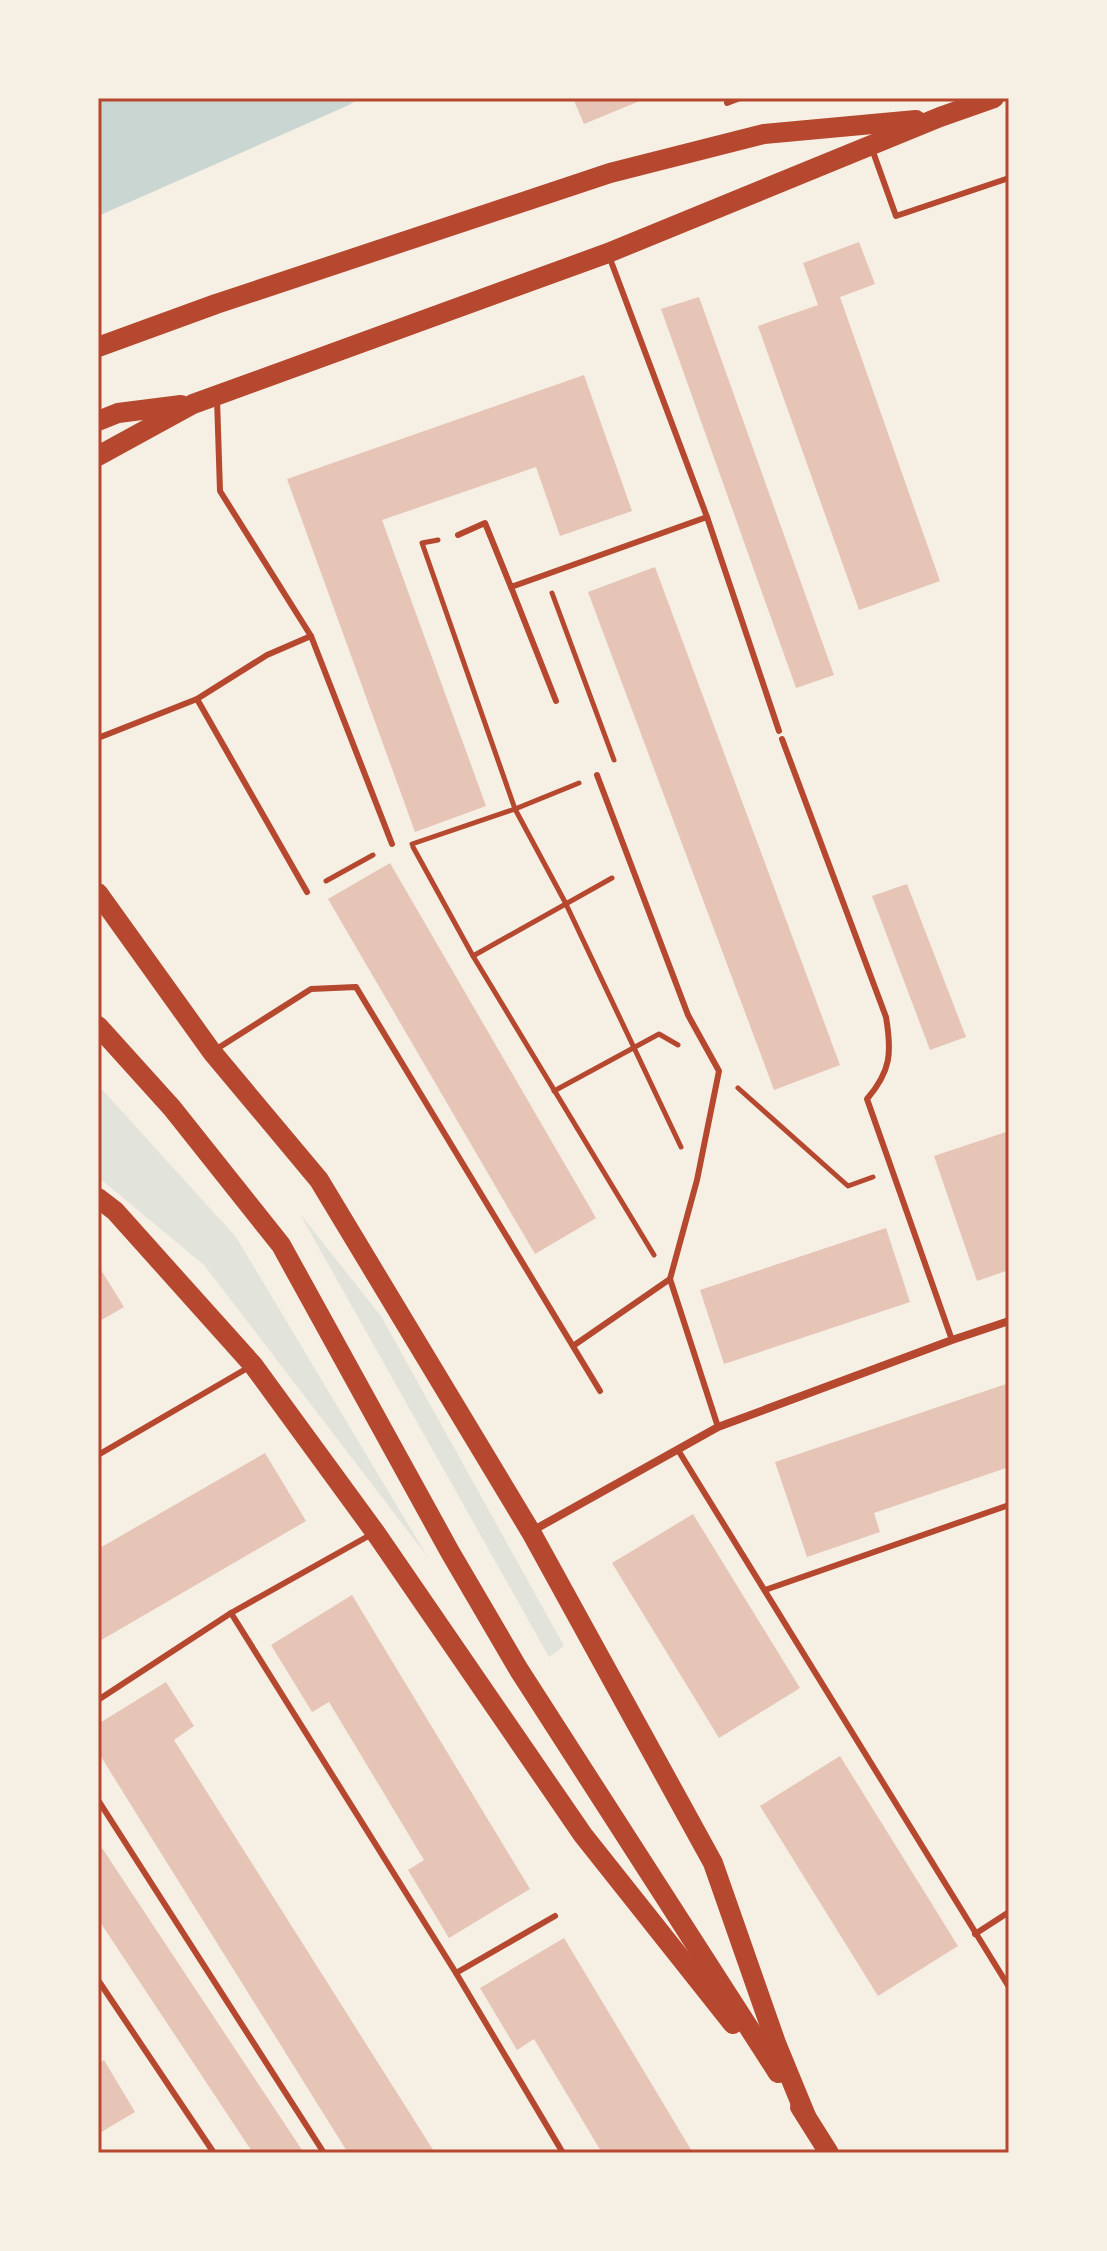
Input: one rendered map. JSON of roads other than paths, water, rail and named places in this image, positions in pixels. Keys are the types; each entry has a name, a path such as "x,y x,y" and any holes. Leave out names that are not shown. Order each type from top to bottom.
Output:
{"main road":[{"path":"98,456 217,394 608,253 940,117 994,98"},
{"path":"98,347 216,304 610,173 764,134 940,117"},
{"path":"98,421 118,413 193,404"},
{"path":"98,893 212,1052 319,1180 531,1532 713,1863 776,2043 806,2116"},
{"path":"98,1026 172,1108 281,1245 450,1552 519,1670 829,2153"},
{"path":"98,1198 115,1211 253,1365 375,1532 583,1835 806,2116"}],"street":[{"path":"531,1532 718,1427 1009,1321"}],"lane":[{"path":"727,103 740,98"},
{"path":"871,145 896,216 1009,178"},
{"path":"608,253 707,517 779,731"},
{"path":"217,394 220,491 311,636 392,844"},
{"path":"511,587 707,517"},
{"path":"458,535 485,523 556,701"},
{"path":"98,738 197,699 267,655 311,636"},
{"path":"197,699 307,892"},
{"path":"782,739 886,1017 891,1042 884,1079 867,1099 952,1340"},
{"path":"597,775 688,1015 719,1071 697,1180 670,1279 718,1427"},
{"path":"212,1052 311,989 356,987 600,1391"},
{"path":"573,1346 670,1279"},
{"path":"98,1455 253,1365"},
{"path":"678,1450 1009,1987"},
{"path":"765,1590 1009,1505"},
{"path":"98,1700 231,1613 375,1532"},
{"path":"231,1613 456,1973 563,2153"},
{"path":"98,1800 324,2153"},
{"path":"975,1934 1009,1912"},
{"path":"456,1973 555,1916"},
{"path":"98,1980 214,2153"}]}
